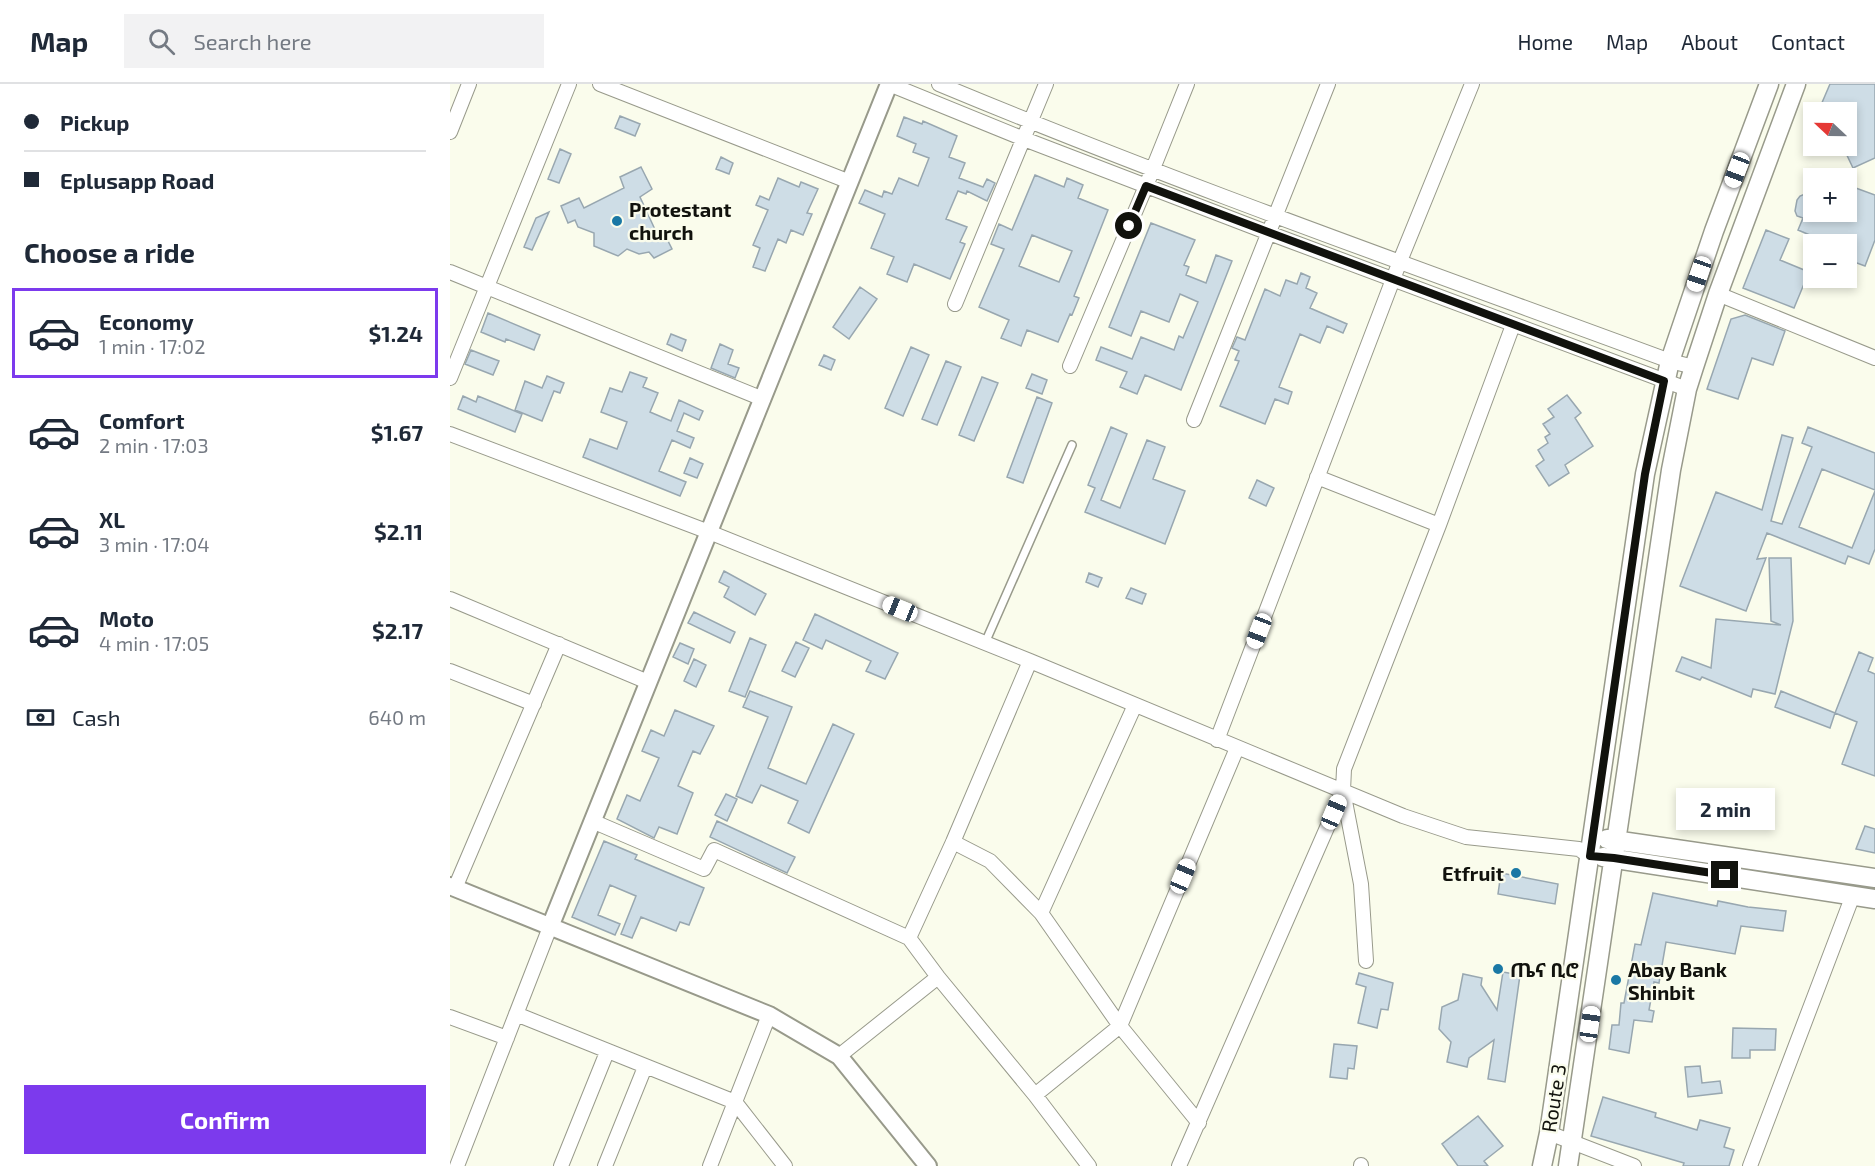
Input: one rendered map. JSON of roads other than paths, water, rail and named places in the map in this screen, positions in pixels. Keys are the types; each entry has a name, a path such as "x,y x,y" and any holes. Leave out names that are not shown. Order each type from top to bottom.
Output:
{"main road":[{"name":"Route 3","path":"1542,1166 1549,1133 1587,848 1645,474 1664,381 1710,242 1769,84"},
{"path":"1568,1166 1671,470 1687,388 1718,294 1796,84"},
{"path":"1587,848 1617,840 1875,878"},
{"path":"1587,848 1614,858 1875,899"},
{"path":"1839,873 1844,894"}],"street":[{"path":"450,132 469,84"},
{"path":"450,378 568,84"},
{"path":"600,84 850,182"},
{"path":"458,1166 592,821 889,84 1269,234 1687,388"},
{"path":"939,84 1030,122 1276,217 1670,361 1694,367"},
{"path":"955,304 1046,84"},
{"path":"1070,366 1187,84"},
{"path":"1194,420 1328,84"},
{"path":"1217,740 1400,261 1472,84"},
{"path":"450,272 763,399"},
{"path":"1718,294 1875,358"},
{"path":"1366,961 1361,884 1343,791 1344,769 1439,525 1513,324"},
{"path":"450,434 709,532 1030,661 1403,816 1466,837 1587,848"},
{"path":"1317,477 1439,525"},
{"path":"450,599 648,682"},
{"path":"559,644 452,887 769,1015 839,1056 928,1166"},
{"path":"909,938 953,842 1030,661"},
{"path":"450,671 534,704"},
{"path":"1041,913 1135,705"},
{"path":"1035,1095 1120,1026 1237,748"},
{"path":"1179,1166 1343,791"},
{"path":"592,821 704,869 714,850 909,938 1089,1166"},
{"path":"953,842 990,861 1041,913 1120,1026 1199,1123"},
{"path":"1750,1166 1844,894"},
{"path":"839,1056 938,977"},
{"path":"516,1014 645,1068 735,1102 785,1166"},
{"path":"710,1166 769,1015"},
{"path":"450,1017 507,1038"},
{"path":"561,1166 607,1052"},
{"path":"605,1166 645,1068"},
{"path":"1549,1133 1634,1166"}],"lane":[{"path":"985,643 1072,445"}],"place":[{"name":"Protestant church","path":"617,221"},
{"name":"Etfruit","path":"1516,873"},
{"name":"ጤና ቢሮ","path":"1498,969"},
{"name":"Abay Bank Shinbit","path":"1616,980"}]}
